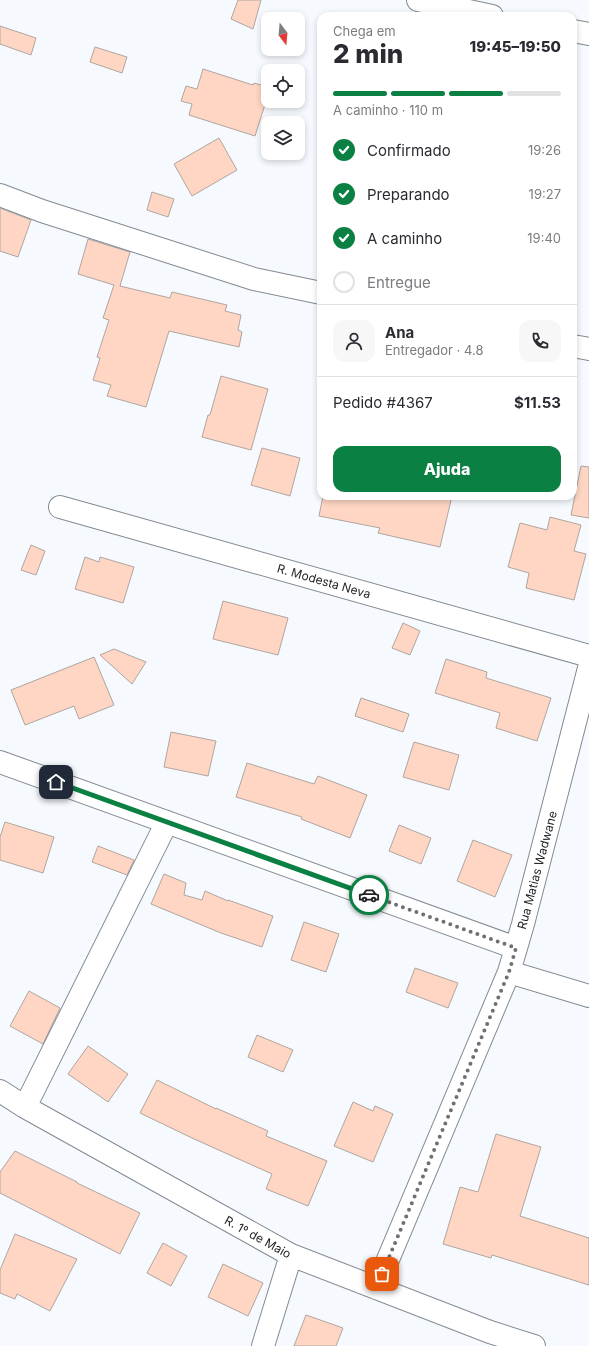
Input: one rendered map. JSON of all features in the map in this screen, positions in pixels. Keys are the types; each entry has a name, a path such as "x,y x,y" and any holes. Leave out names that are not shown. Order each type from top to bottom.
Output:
{"street":[{"path":"418,0 474,12"},
{"path":"577,32 589,34"},
{"path":"0,194 42,211 254,279 317,292"},
{"path":"577,347 589,349"},
{"name":"R. Modesta Neva","path":"60,507 589,656"},
{"name":"Rua Matias Wadwane","path":"376,1288 509,972 589,668"},
{"path":"0,762 516,948"},
{"path":"25,1107 167,822"},
{"path":"509,972 589,996"},
{"name":"R. 1º de Maio","path":"0,1092 291,1255 490,1332 534,1346"},
{"path":"263,1346 291,1255"}],"building":[{"path":"238,0 261,0 253,29 231,19"},
{"path":"0,26 36,38 31,55 0,44"},
{"path":"95,47 127,57 122,73 90,62"},
{"path":"203,69 253,85 254,83 261,85 261,108 264,108 255,136 189,115 192,104 181,101 186,86 197,89"},
{"path":"219,138 237,170 192,196 174,164"},
{"path":"152,192 174,199 168,217 147,210"},
{"path":"0,208 31,220 18,257 0,251"},
{"path":"88,239 130,252 120,286 170,298 172,292 227,305 225,311 241,315 238,330 242,332 239,347 169,331 146,407 107,396 111,385 93,380 100,358 97,357 109,320 103,318 114,285 78,274"},
{"path":"221,376 268,389 251,450 202,437"},
{"path":"262,448 300,458 290,496 251,485"},
{"path":"581,466 589,467 589,518 571,515 574,500 577,500 577,486"},
{"path":"322,500 451,500 440,547 378,533 380,528 319,516"},
{"path":"550,517 581,525 574,551 586,554 574,600 526,588 529,573 508,567 520,523 547,530"},
{"path":"31,545 45,551 36,575 21,570"},
{"path":"85,557 99,562 100,557 134,567 123,603 75,589"},
{"path":"223,601 288,618 278,655 213,639"},
{"path":"403,623 420,631 410,655 392,648"},
{"path":"114,649 146,662 132,684 100,655"},
{"path":"94,657 114,705 79,719 74,706 25,725 11,690"},
{"path":"446,659 487,672 486,678 551,698 537,741 496,728 500,713 435,693"},
{"path":"361,698 409,714 403,732 355,716"},
{"path":"171,732 216,741 208,776 164,767"},
{"path":"414,742 459,755 449,790 403,777"},
{"path":"247,763 314,784 318,776 367,795 350,838 301,819 302,817 236,797"},
{"path":"5,822 54,837 43,873 0,860 0,837"},
{"path":"399,825 431,838 421,864 389,851"},
{"path":"473,840 512,855 495,897 457,881"},
{"path":"98,846 134,860 127,875 92,862"},
{"path":"164,874 186,883 184,895 202,900 205,891 228,901 273,916 262,947 221,933 151,904"},
{"path":"304,922 339,934 326,972 291,960"},
{"path":"415,968 458,983 448,1008 406,992"},
{"path":"29,991 60,1008 43,1044 10,1026"},
{"path":"257,1035 293,1050 283,1072 248,1057"},
{"path":"88,1046 128,1074 108,1102 68,1074"},
{"path":"157,1080 216,1109 268,1131 266,1136 327,1161 308,1206 266,1189 272,1174 140,1113"},
{"path":"353,1102 373,1111 375,1106 393,1114 373,1162 334,1146"},
{"path":"496,1134 541,1147 520,1216 589,1238 589,1285 492,1255 491,1258 443,1244 460,1187 478,1192"},
{"path":"15,1151 140,1213 120,1254 0,1193 0,1172"},
{"path":"15,1234 77,1259 50,1311 17,1294 15,1299 0,1293 0,1270"},
{"path":"163,1243 187,1256 171,1286 147,1273"},
{"path":"223,1264 263,1283 248,1316 208,1297"},
{"path":"306,1315 343,1328 336,1346 294,1346"}],"way so far":[{"path":"369,895 516,948 509,972 382,1274"}],"route":[{"path":"56,782 369,895"}]}
